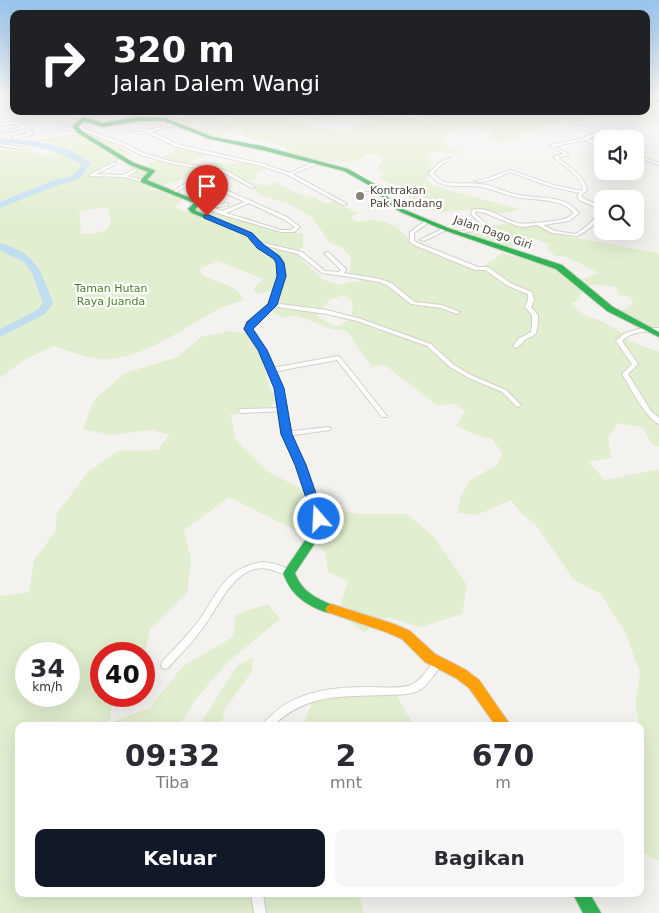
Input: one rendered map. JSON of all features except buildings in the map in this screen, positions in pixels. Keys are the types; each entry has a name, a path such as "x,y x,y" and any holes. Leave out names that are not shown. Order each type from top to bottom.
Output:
{"street":[{"path":"101,139 132,164 152,171 143,181"},
{"path":"108,139 142,154 173,163 224,171 253,187"},
{"path":"161,139 178,146 262,165 289,174 345,204"},
{"name":"Jalan Dago Giri","path":"215,139 255,146 346,170 394,206 427,222 568,272 607,307 644,329 659,335"},
{"path":"538,224 546,230 577,235 594,222 602,208 581,199 579,196 585,190 584,184 572,170 555,157 567,155 552,145 585,139 594,143"},
{"path":"0,145 22,148"},
{"path":"644,158 659,164"},
{"path":"422,240 451,231 488,228 473,214 473,211 477,210 487,212 516,225 567,220 577,213 572,207 561,203 517,197 486,186 439,182 431,173 449,159"},
{"path":"289,174 318,162"},
{"path":"115,163 91,175 124,176 218,206 226,204"},
{"path":"124,176 135,170"},
{"path":"472,184 475,181 487,180 510,171 546,184 582,192"},
{"path":"174,192 192,181"},
{"path":"202,181 285,218 298,228 292,231 283,231 222,213 202,201"},
{"path":"224,190 191,209 253,237 277,258 282,270 272,305 248,327 272,370 279,388 286,434 301,465 319,519 313,536 289,573 289,580 307,597 324,607 346,616 388,627 402,633 438,663 471,681 480,690 501,722"},
{"path":"360,194 378,193"},
{"path":"222,213 248,202"},
{"path":"427,222 412,233 412,241 416,244 476,269 486,268 510,285 530,293 532,300 528,307 535,315 536,331 534,334 520,339 516,346"},
{"path":"257,242 300,254 324,272 380,281 389,284 414,303 442,307 457,312"},
{"path":"326,253 342,266 344,270 340,274"},
{"path":"272,305 327,312 359,320 420,342 433,348 442,358 471,377 504,390 518,405"},
{"path":"659,330 644,329 622,337 619,341 635,364 625,374 649,412 659,422"},
{"path":"272,370 338,358 384,416"},
{"path":"241,410 282,410"},
{"path":"286,434 328,429"},
{"path":"165,665 201,623 218,594 230,581 254,567 264,565 289,573"},
{"path":"271,722 293,703 321,694 343,691 396,690 416,687 438,663"},
{"path":"257,897 260,913"},
{"path":"583,897 592,913"}],"green space":[{"name":"Taman Hutan Raya Juanda","path":"104,139 131,154 98,171 107,175 117,176 151,164 180,148 209,154 192,161 187,167 200,167 213,163 230,164 246,162 265,169 255,174 258,177 251,182 266,186 275,182 299,194 318,199 326,204 334,202 358,213 351,218 358,222 373,220 387,223 400,230 410,242 478,270 503,253 563,271 582,279 598,273 567,257 555,256 548,250 549,244 536,239 528,244 512,247 495,244 469,235 482,232 490,226 508,224 543,227 565,236 659,253 659,331 636,323 620,312 633,304 631,297 619,295 616,287 598,284 589,286 579,299 571,304 583,315 599,320 623,333 629,341 659,352 659,447 653,445 642,427 618,423 608,438 612,458 588,462 605,480 659,469 659,861 644,854 644,722 639,722 635,704 640,673 626,634 601,594 574,580 536,525 522,514 511,500 477,515 457,513 461,495 471,480 498,464 502,453 492,439 473,434 456,425 465,412 456,403 438,406 385,365 373,367 347,331 332,329 295,315 282,318 272,312 271,291 256,294 254,289 263,279 218,261 200,269 202,275 232,287 244,300 222,308 162,342 131,355 99,359 54,346 24,360 0,378 0,150 25,151 48,156 64,149 56,144 39,140","holes":["211,172 249,187 263,196 288,203 312,217 329,242 343,248 351,258 350,272 361,282 349,282 342,285 322,279 296,254 303,246 303,234 266,227 250,218 205,210 184,212 175,207 185,198 147,188","97,208 108,208 111,222 107,230 92,234 81,234 79,212","344,295 352,301 352,315 345,322 336,327 317,316 329,300"]},
{"path":"254,139 444,139 443,140 447,148 461,151 462,154 435,152 428,154 427,157 434,168 429,175 428,181 433,186 519,209 501,213 481,210 434,211 421,206 380,179 385,173 377,170 384,156 368,153 357,161 316,161 283,152 290,151 286,147"},
{"path":"492,139 514,139 503,143"},
{"path":"228,331 247,333 259,348 269,386 276,398 272,406 231,415 236,440 270,473 308,492 316,505 358,514 407,514 435,538 467,585 462,614 420,627 387,617 364,632 338,612 348,581 328,572 325,551 289,527 229,497 184,530 191,559 187,593 150,629 147,642 90,642 90,707 112,707 109,722 15,722 15,897 360,897 364,913 0,913 0,596 29,592 34,560 55,532 57,513 88,472 118,451 158,450 169,435 151,430 111,435 83,429 94,400 125,373 178,357 201,337"},
{"path":"268,604 280,619 229,661 195,700 181,722 112,722 155,707 155,702 183,666 233,637 236,614"},
{"path":"253,657 252,671 225,709 222,722 202,722 236,667"},
{"path":"366,690 395,692 411,722 305,722 315,695 337,698"}],"waterway":[{"path":"0,141 24,142 45,146 66,153 87,164 75,178 55,183 0,205"},
{"path":"0,246 29,261 37,273 48,303 41,312 0,334"}],"traffic: fast":[{"path":"91,139 132,164 152,171 143,181 198,203 191,209 194,212 250,234 260,246 277,258 280,263 282,276 272,305 250,324 248,329 262,350 279,388 286,434 301,465 319,519 311,540 289,573 292,581 305,597 331,609"},
{"path":"215,139 262,148 346,170 376,187 391,204 403,211 446,229 559,267 610,309 659,335"},
{"path":"583,897 593,913"}],"traffic: slow":[{"path":"331,609 406,635 430,658 461,674 474,684 501,722"}],"place":[{"name":"Kontrakan Pak Nandang","path":"360,196"}],"route":[{"path":"207,216 250,234 260,246 270,252 280,263 282,276 272,305 268,311 250,324 248,329 262,350 279,388 286,434 301,465 319,519"}]}
